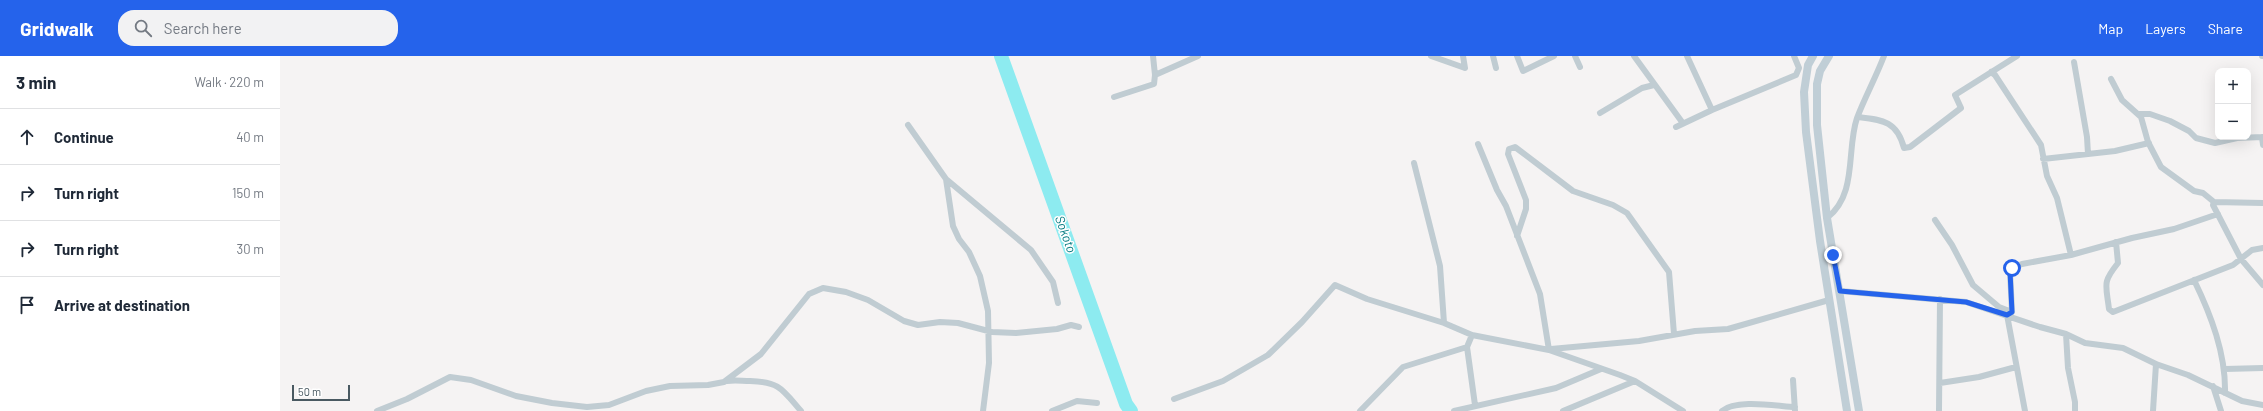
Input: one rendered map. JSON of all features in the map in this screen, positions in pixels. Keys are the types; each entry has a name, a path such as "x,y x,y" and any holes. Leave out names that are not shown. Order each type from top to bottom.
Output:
{"street":[{"path":"1114,98 1151,86 1155,82 1153,56"},
{"path":"1155,74 1198,56"},
{"path":"1431,56 1465,68 1463,56"},
{"path":"1493,56 1496,68"},
{"path":"1517,56 1523,71 1554,56"},
{"path":"1575,56 1580,67"},
{"path":"1687,56 1712,110"},
{"path":"1676,127 1682,122 1796,75 1799,68 1794,56"},
{"path":"1813,56 1806,76 1804,92 1806,132 1822,257 1847,411"},
{"path":"1829,56 1820,71 1816,100 1817,125 1830,240 1840,291 1859,411"},
{"path":"1827,218 1838,206 1848,180 1858,118 1884,56"},
{"path":"1858,118 1874,119 1893,126 1900,134 1904,148 1906,149 1960,108 1955,95 2017,56"},
{"path":"1637,58 1654,85 1682,122"},
{"path":"2074,62 2087,137 2088,154"},
{"path":"1991,72 1995,75 2044,153 2043,159 2046,176 2057,198 2071,255"},
{"path":"2111,79 2122,100 2139,114 2149,143 2161,167 2194,191 2203,193 2214,202 2218,214 2241,259 2263,285"},
{"path":"1600,113 1642,88 1654,85"},
{"path":"2139,114 2150,114 2170,121 2189,131 2196,138 2215,143 2237,138 2262,137 2263,145"},
{"path":"908,125 946,179 1031,250 1053,282 1058,303"},
{"path":"2043,159 2115,151 2149,143"},
{"path":"1478,144 1540,294 1549,350"},
{"path":"1517,236 1526,204 1508,154 1509,149 1515,147 1573,191 1613,205 1627,213 1669,272 1674,334"},
{"path":"1414,163 1440,266 1444,322"},
{"path":"946,179 953,226 959,239 969,252 980,276 988,311 989,370 983,411"},
{"path":"2214,202 2263,203"},
{"path":"2025,411 2016,367 2009,314 2010,271 2012,268 2022,264 2071,255 2116,242 2174,230 2218,214"},
{"path":"1935,220 1952,245 1973,285 2009,314"},
{"path":"2116,242 2118,263 2107,276 2106,284 2111,311 2118,311 2233,264 2252,250 2263,248"},
{"path":"2194,280 2221,351 2225,369 2226,392"},
{"path":"1174,399 1223,381 1268,355 1302,322 1335,285 1367,299 1444,322 1472,334 1549,350 1635,381 1681,411"},
{"path":"724,382 761,354 809,294 823,288 846,292 868,300 904,321 918,325 940,322 952,323 988,332 1016,333 1057,329 1071,325 1078,327"},
{"path":"1840,291 1966,302 2009,314 2066,334 2085,343 2123,348 2156,364 2188,374 2242,401 2263,405"},
{"path":"1549,350 1639,341 1674,334 1736,328 1829,300"},
{"path":"1939,411 1940,300"},
{"path":"1472,334 1467,347 1475,405"},
{"path":"2066,334 2068,368 2075,402 2075,411"},
{"path":"1360,411 1403,367 1459,348 1467,347"},
{"path":"2153,411 2156,364"},
{"path":"1940,383 1979,377 2016,367"},
{"path":"2225,369 2263,368"},
{"path":"1454,411 1475,405 1512,399 1556,388 1600,369"},
{"path":"377,411 407,399 450,377 471,380 516,396 552,403 587,406 609,405 646,391 670,386 708,385 736,380 765,381 782,388 802,411"},
{"path":"1722,411 1726,408 1749,405 1795,409 1793,380"},
{"path":"1563,411 1635,381"},
{"path":"2213,386 2221,411"},
{"path":"1052,411 1077,401 1097,403"}],"waterway":[{"name":"Sokoto","path":"1001,56 1126,404 1131,411"}],"route":[{"path":"1833,255 1840,291 1868,295 1966,302 2007,315 2012,312 2010,271 2012,268"}]}
